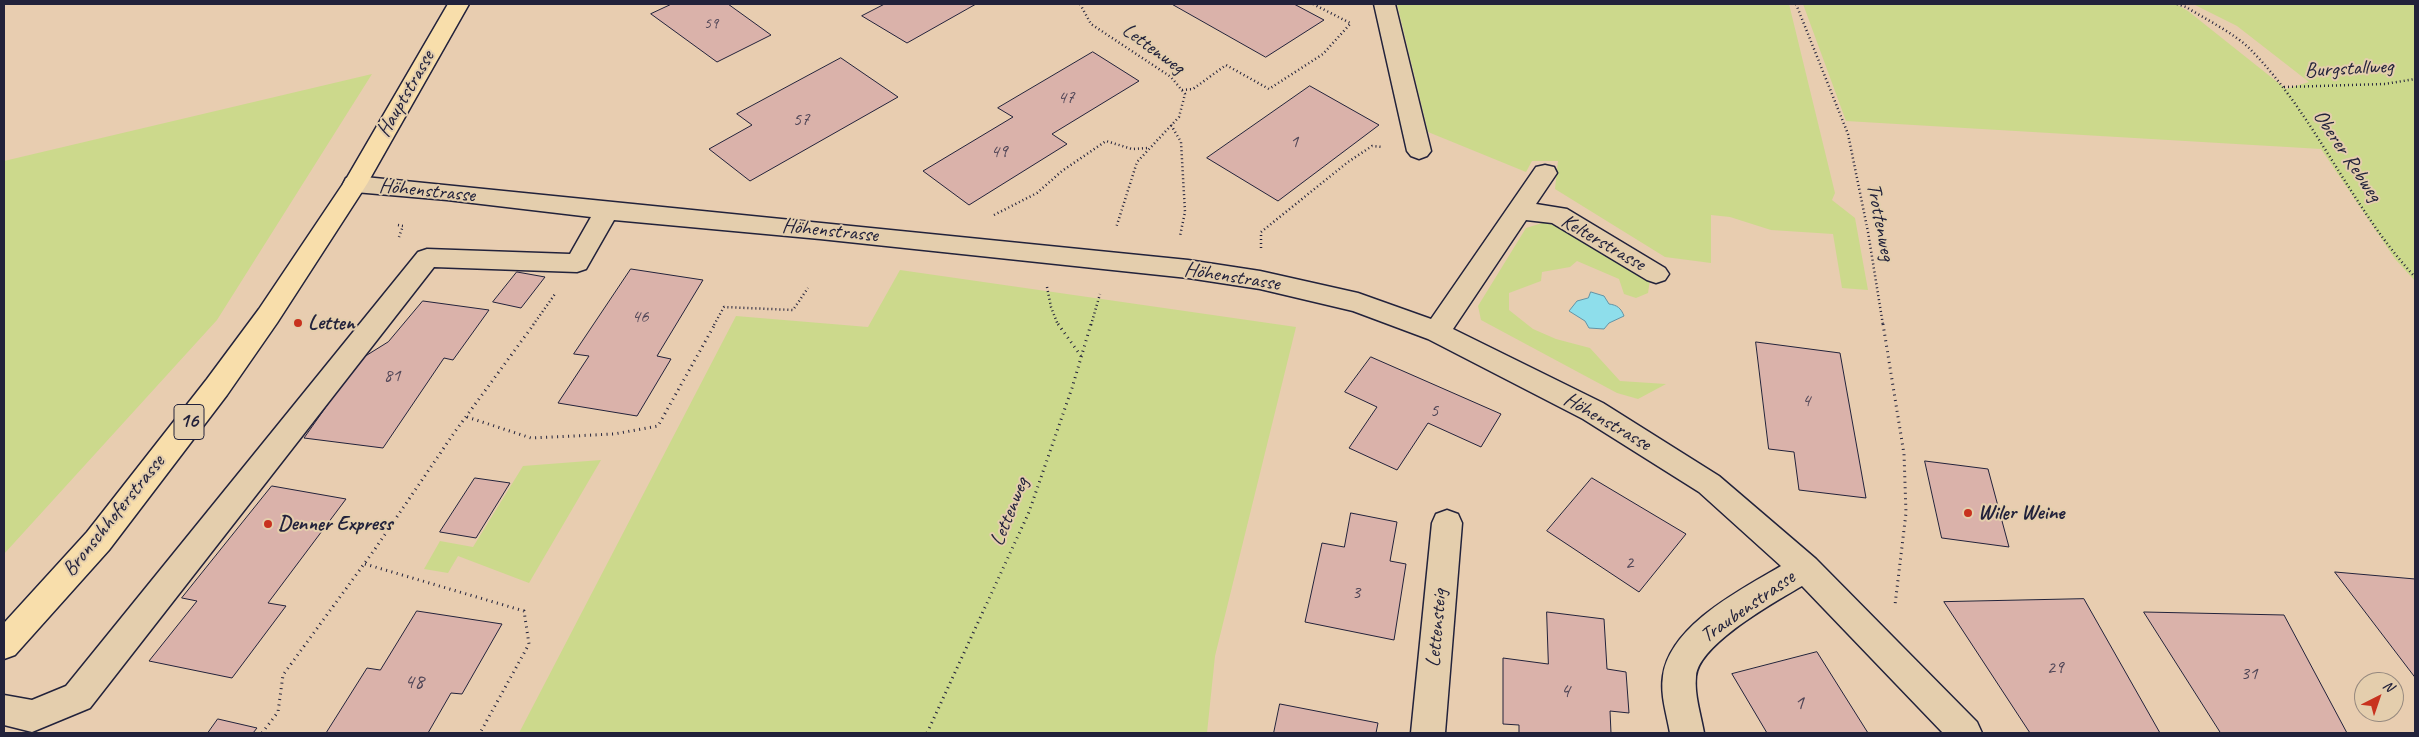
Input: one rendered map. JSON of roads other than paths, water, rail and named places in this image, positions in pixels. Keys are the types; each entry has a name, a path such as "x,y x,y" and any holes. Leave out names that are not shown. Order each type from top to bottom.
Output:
{"main road":[{"name":"Hauptstrasse","path":"355,184 458,4"},
{"name":"Bronschhoferstrasse","path":"4,645 98,541 217,387 268,316 355,184"}],"street":[{"path":"1384,4 1419,150"},
{"path":"1437,332 1545,173"},
{"name":"Höhenstrasse","path":"355,184 447,192 607,211 956,244 1173,268 1260,280 1358,302 1437,332 1592,411 1709,484 1805,568 1965,733"},
{"path":"4,710 32,716 78,697 427,258 577,262 607,211"},
{"name":"Kelterstrasse","path":"1519,211 1558,215 1656,274"},
{"name":"Lettensteig","path":"1428,733 1447,523"},
{"name":"Traubenstrasse","path":"1687,733 1680,686 1681,669 1689,650 1705,634 1741,608 1805,568"}],"water":[{"path":"1591,292 1604,296 1609,304 1620,309 1624,316 1609,323 1604,329 1589,328 1585,321 1569,311 1577,301 1588,298"}],"place":[{"name":"Letten","path":"298,323"},
{"name":"Wiler Weine","path":"1968,513"},
{"name":"Denner Express","path":"268,524"}]}
